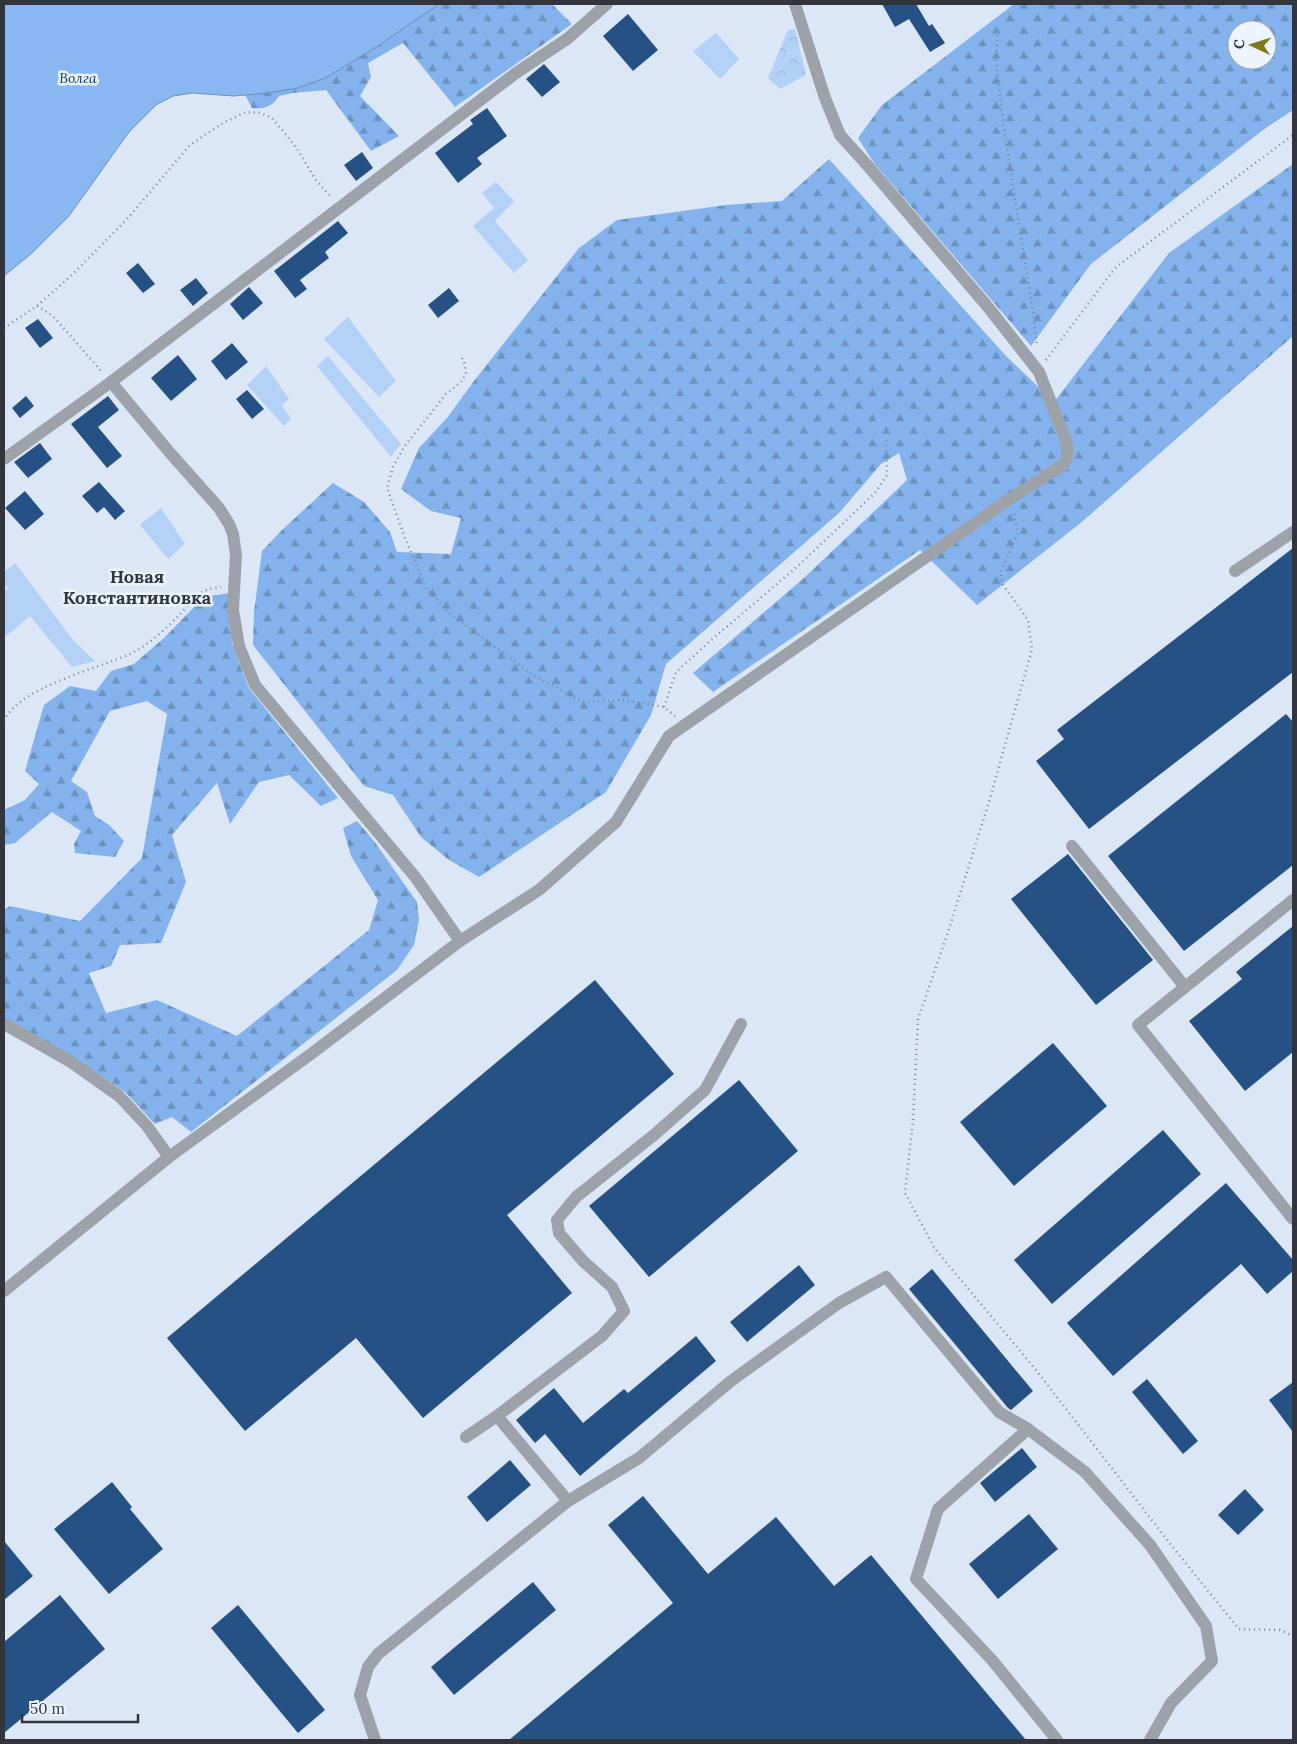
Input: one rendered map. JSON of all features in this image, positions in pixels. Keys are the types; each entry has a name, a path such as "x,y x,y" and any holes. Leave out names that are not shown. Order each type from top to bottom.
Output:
{"street":[{"path":"4,459 111,382 516,73 567,39 607,4"},
{"path":"4,1291 169,1157 311,1054 460,941 539,890 616,822 669,736 1011,498 1063,465 1067,457 1067,443 1039,372 988,307 840,135 825,98 794,4"},
{"path":"111,382 219,508 234,534 236,555 233,610 239,646 255,685 416,878 460,941"},
{"path":"1235,571 1293,532"},
{"path":"1072,846 1185,987"},
{"path":"1293,900 1138,1025 1293,1219"},
{"path":"4,1024 71,1062 119,1096 147,1126 169,1157"},
{"path":"466,1437 497,1416 602,1336 624,1311 612,1287 582,1261 559,1233 557,1220 576,1197 654,1135 705,1090 741,1024"},
{"path":"375,1740 360,1695 368,1667 378,1654 568,1501 639,1458 731,1381 839,1302 886,1278 999,1412 1028,1429 1092,1479 1150,1545 1206,1626 1212,1661 1171,1703 1150,1740"},
{"path":"497,1416 568,1501"},
{"path":"1028,1429 938,1509 916,1579 992,1660 1057,1740"}],"path":[{"path":"998,30 996,60 1004,130 1034,319 1039,372"},
{"path":"4,328 36,306 73,274 128,218 190,144 223,123 246,112 261,113 272,118 296,147 316,180 341,207"},
{"path":"1039,372 1049,355 1116,267 1293,135"},
{"path":"36,306 53,316 111,382"},
{"path":"462,358 466,374 461,382 446,394 404,447 393,467 388,488 405,538 426,588 450,614 525,669 577,699 586,702 620,700 664,707 686,725"},
{"path":"664,707 676,672 716,635 798,566 875,493 887,475 886,437"},
{"path":"1011,498 1018,532 1001,572 1000,582 1028,620 1032,649 986,811 918,1019 914,1120 906,1194 935,1249 1036,1370 1238,1629 1280,1630 1293,1636"},
{"path":"4,722 14,707 68,676 133,653 168,627 202,591 234,584"}],"green space":[{"path":"420,4 552,4 572,24 455,107 403,43 368,63 371,77 360,96 399,136 371,151 326,90 279,96 274,103 260,108 252,108 242,89"},
{"path":"1014,4 1293,4 1293,110 1263,130 1091,264 1031,346 874,163 858,138 882,105"},
{"path":"795,29 806,75 780,89 768,78 788,30"},
{"path":"716,33 739,59 720,79 693,51"},
{"path":"829,159 1006,356 1054,402 1169,253 1293,164 1293,336 1083,521 977,605 920,550 713,692 693,673 804,578 907,480 899,453 881,464 839,513 666,664 651,715 606,792 479,877 449,860 421,837 393,795 364,786 253,645 254,612 262,551 333,483 364,502 390,532 397,552 451,554 461,518 431,511 401,489 419,448 447,418 579,248 617,220 726,205 782,201"},
{"path":"496,182 514,201 495,221 528,260 514,273 473,226 494,208 482,193"},
{"path":"348,317 396,381 379,397 324,339"},
{"path":"328,356 401,444 391,457 317,366"},
{"path":"266,366 289,399 282,405 291,419 284,426 247,385"},
{"path":"161,508 185,544 168,559 140,525"},
{"path":"15,563 73,640 95,661 72,667 30,616 6,636 4,633 4,592 8,589 4,584 4,572"},
{"path":"230,593 232,644 249,688 338,798 321,806 289,775 259,782 230,824 217,783 172,835 186,882 161,943 120,945 111,966 89,973 106,1013 157,1000 237,1036 369,930 378,900 351,856 343,828 357,821 374,841 417,902 419,920 414,945 397,970 191,1132 172,1117 155,1124 125,1092 69,1055 4,1019 4,910 10,906 80,921 142,858 167,714 147,701 110,711 71,781 87,792 95,816 109,825 124,841 115,857 75,853 74,844 81,831 52,812 15,843 4,845 4,810 25,800 39,784 25,771 44,705 70,686 96,691 111,671 134,664 164,638 204,597"}],"water":[{"name":"Волга","path":"4,4 439,4 378,46 325,78 298,88 234,96 192,93 173,96 156,105 129,132 69,216 32,253 4,276"}],"building":[{"path":"882,4 916,4 929,26 932,24 945,43 930,52 909,19 895,27"},
{"path":"628,14 658,50 633,71 603,36"},
{"path":"544,64 560,82 542,97 526,79"},
{"path":"487,108 507,136 477,158 482,164 458,183 435,153 473,124 470,120"},
{"path":"362,152 373,168 356,181 344,165"},
{"path":"338,221 348,233 325,252 329,258 300,280 307,289 295,298 274,271"},
{"path":"138,263 155,284 143,293 126,273"},
{"path":"196,278 208,293 193,306 180,290"},
{"path":"249,287 263,303 243,320 230,304"},
{"path":"449,288 459,301 438,318 428,305"},
{"path":"38,319 53,338 40,348 25,328"},
{"path":"232,343 248,362 226,380 211,361"},
{"path":"178,355 197,379 171,401 151,378"},
{"path":"247,390 264,409 252,419 236,399"},
{"path":"26,396 34,406 20,418 12,408"},
{"path":"108,396 119,410 98,427 122,456 107,468 71,424"},
{"path":"40,443 52,459 28,478 14,462"},
{"path":"99,482 125,511 115,520 104,507 97,513 82,496"},
{"path":"25,491 44,514 25,530 5,508"},
{"path":"1293,548 1293,672 1089,829 1036,761 1064,739 1057,730"},
{"path":"1286,714 1293,722 1293,865 1184,951 1108,856"},
{"path":"1068,854 1153,960 1096,1005 1011,899"},
{"path":"1293,926 1293,1052 1245,1091 1189,1021 1242,979 1236,972"},
{"path":"595,980 674,1074 507,1215 572,1293 423,1418 356,1338 245,1431 167,1338"},
{"path":"1053,1043 1107,1106 1014,1186 960,1122"},
{"path":"739,1080 798,1151 649,1277 589,1206"},
{"path":"1163,1130 1201,1174 1052,1304 1014,1260"},
{"path":"1226,1183 1293,1260 1293,1271 1267,1294 1241,1264 1113,1376 1067,1323"},
{"path":"799,1265 815,1285 747,1342 730,1322"},
{"path":"932,1269 1033,1391 1011,1410 909,1289"},
{"path":"696,1336 716,1361 580,1476 545,1434 535,1443 516,1420 554,1388 583,1423 624,1389 628,1393"},
{"path":"1147,1379 1198,1441 1183,1454 1132,1392"},
{"path":"1293,1382 1293,1432 1269,1400"},
{"path":"1022,1448 1037,1467 995,1502 980,1483"},
{"path":"510,1460 531,1485 487,1522 467,1497"},
{"path":"112,1482 132,1507 130,1509 163,1549 109,1594 54,1529"},
{"path":"1245,1489 1264,1510 1238,1535 1218,1515"},
{"path":"643,1496 708,1574 776,1517 834,1586 871,1555 1026,1740 509,1740 673,1603 608,1525"},
{"path":"1029,1514 1058,1549 998,1599 969,1564"},
{"path":"4,1541 33,1576 4,1600"},
{"path":"533,1582 556,1610 454,1695 431,1667"},
{"path":"60,1595 105,1649 4,1733 4,1642"},
{"path":"238,1605 325,1710 298,1733 211,1628"}],"district":[{"name":"Новая Константиновка","path":"137,587"}]}
